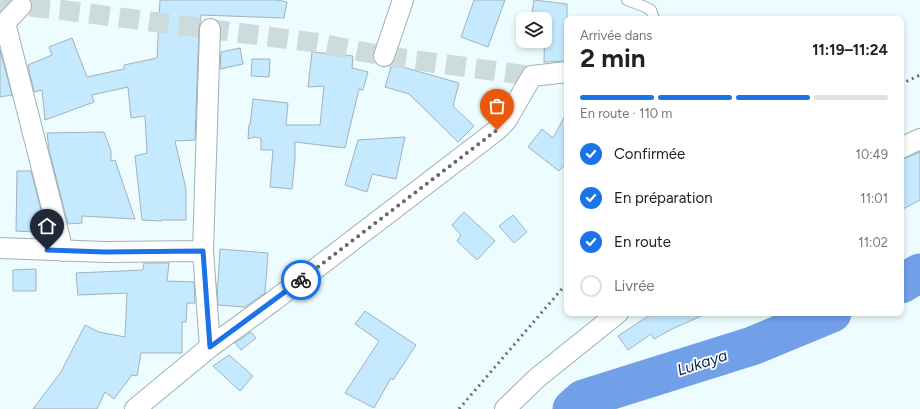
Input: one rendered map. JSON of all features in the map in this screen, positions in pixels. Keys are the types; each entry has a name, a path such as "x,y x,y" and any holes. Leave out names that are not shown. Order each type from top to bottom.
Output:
{"street":[{"path":"384,56 403,0"},
{"path":"21,6 2,24 63,251"},
{"path":"210,29 203,251 210,347"},
{"path":"135,409 210,347 272,302 497,130 506,121 532,76 564,72"},
{"path":"904,147 920,139"},
{"path":"0,248 105,252 203,251"},
{"path":"506,409 537,378 614,316"}],"lane":[{"path":"627,0 651,10 653,16"}],"building":[{"path":"160,0 277,0 287,2 284,18 201,15 199,29 195,140 175,141 186,189 186,220 142,220 135,156 147,153 145,116 131,118 128,87 92,95 94,102 45,120 42,90 34,92 28,65 52,55 49,47 72,38 87,77 124,69 124,65 157,58"},
{"path":"474,0 505,0 488,47 461,37"},
{"path":"534,0 567,4 567,16 564,16 564,61 544,62 544,48 552,48 552,12 532,12"},
{"path":"240,48 243,64 220,69 221,52"},
{"path":"0,50 12,95 0,97"},
{"path":"312,52 353,56 352,68 368,72 363,90 359,89 345,148 295,142 292,189 270,187 273,150 261,150 261,138 254,137 248,139 253,99 288,103 286,125 320,125 324,86 308,87"},
{"path":"252,59 270,59 269,77 251,76"},
{"path":"392,64 459,83 453,106 474,126 458,142 409,94 385,87"},
{"path":"564,118 564,165 559,171 528,147 542,129 553,138"},
{"path":"104,132 111,151 111,161 115,160 135,219 82,216 82,223 68,224 49,150 47,133"},
{"path":"405,137 396,179 372,174 367,192 345,185 358,140"},
{"path":"920,152 920,200 904,208 904,158"},
{"path":"17,171 31,171 45,225 36,226 36,232 16,231"},
{"path":"464,212 495,241 477,260 457,241 461,235 452,225"},
{"path":"513,215 527,232 514,243 499,226"},
{"path":"220,249 268,253 265,293 245,307 218,305 217,283"},
{"path":"144,263 169,263 167,281 194,282 195,303 187,303 186,322 182,322 182,353 141,353 137,376 132,375 114,399 105,392 97,409 33,409 61,372 85,325 99,332 125,337 127,293 78,295 76,273 143,270"},
{"path":"36,269 36,291 13,291 13,270"},
{"path":"365,311 416,345 393,380 391,378 374,408 345,393 379,341 355,324"},
{"path":"648,316 701,316 654,339 651,334 628,350 618,336"},
{"path":"251,332 256,338 241,350 235,343"},
{"path":"229,355 253,376 240,391 213,366"}],"waterway":[{"name":"Lukaya","path":"904,282 920,273"},
{"name":"Lukaya","path":"572,409 583,399 752,346 825,316"}],"tunnel":[{"path":"0,4 62,10 318,43 384,56 532,76"}],"railway":[{"path":"904,83 920,75"},
{"path":"459,409 564,288"}],"way so far":[{"path":"301,280 497,130"}],"route":[{"path":"47,250 105,252 203,251 210,347 301,280"}]}
